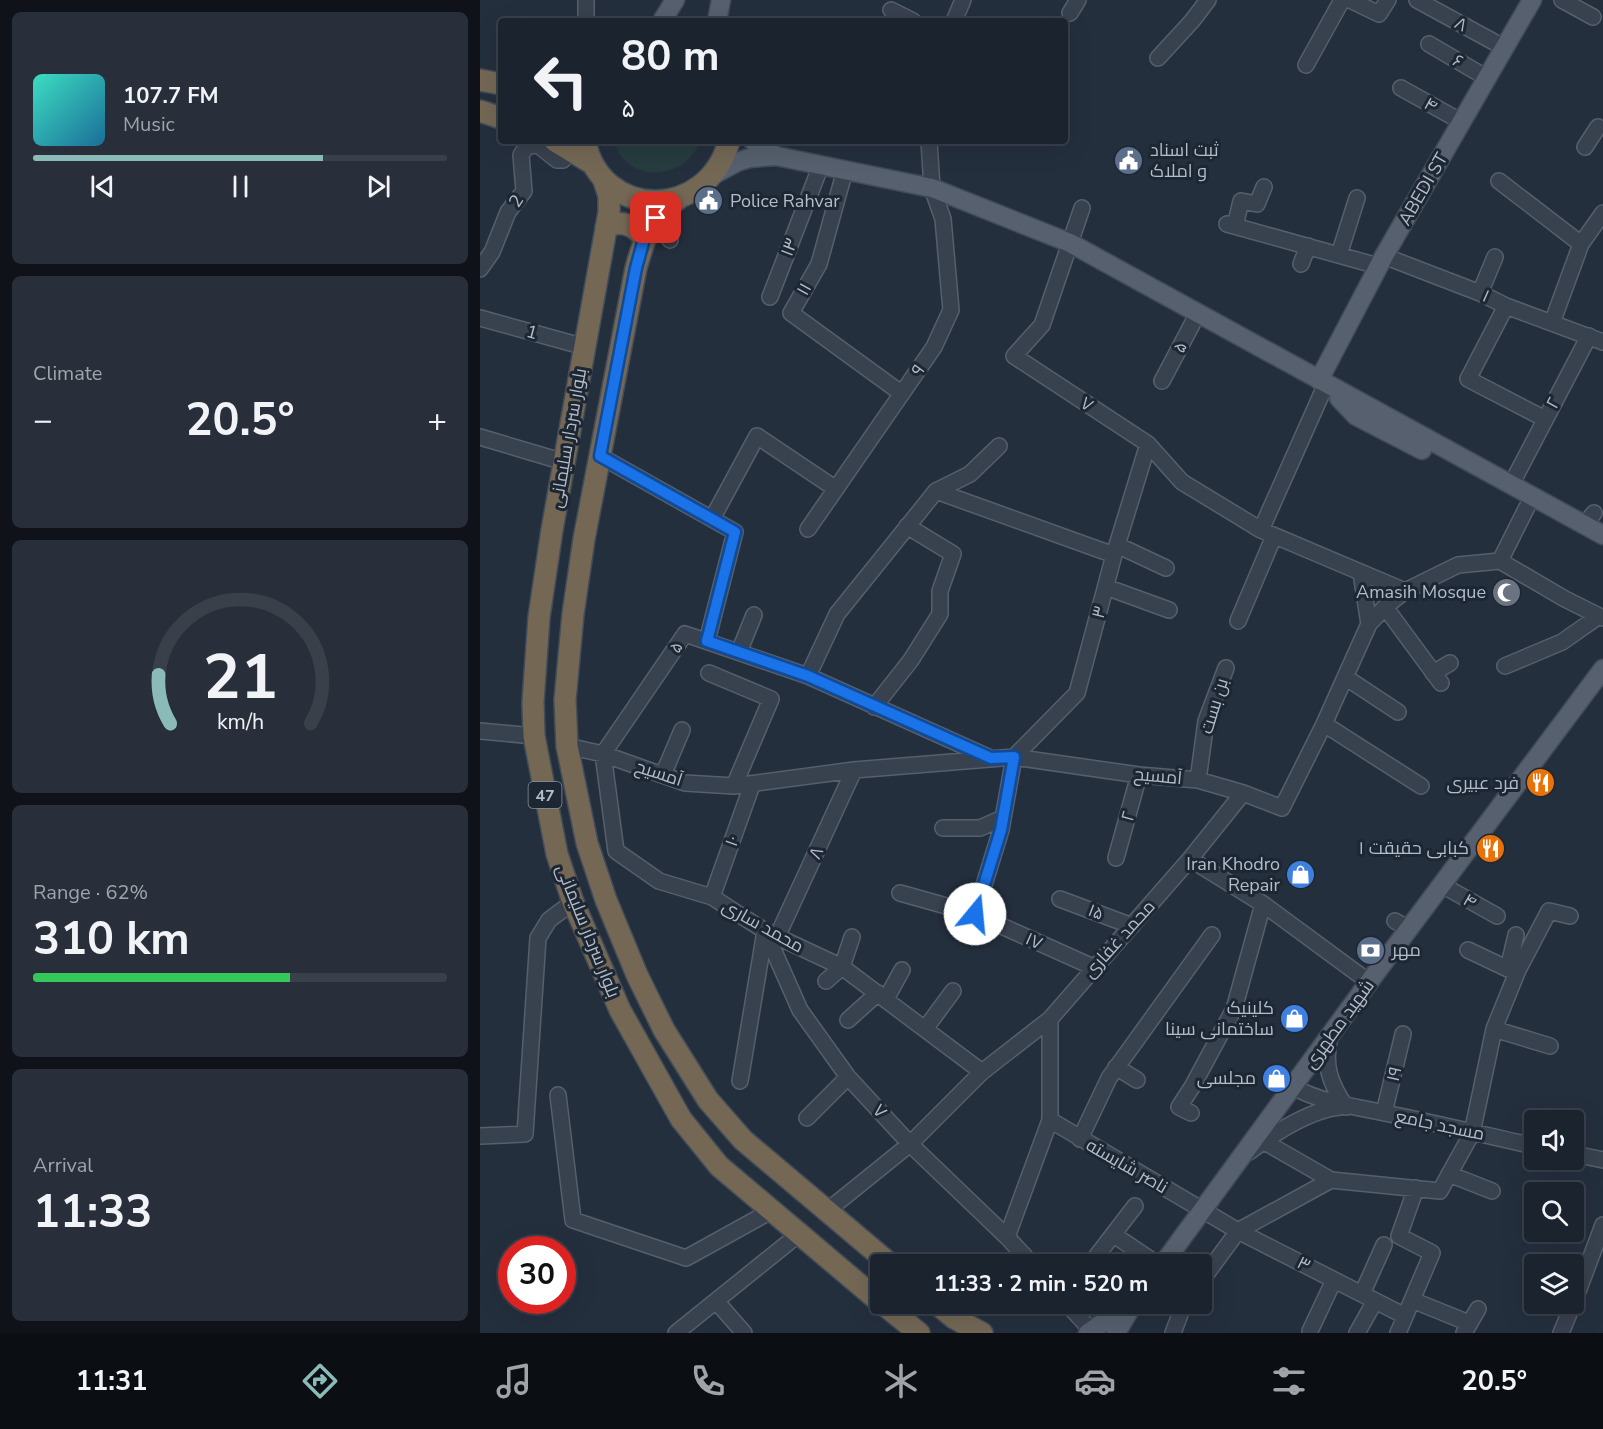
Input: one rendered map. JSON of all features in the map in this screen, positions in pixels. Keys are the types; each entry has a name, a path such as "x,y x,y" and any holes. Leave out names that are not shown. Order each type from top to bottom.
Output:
{"highway":[{"path":"480,80 498,83"},
{"path":"480,111 498,117"},
{"name":"47","path":"570,144 619,191 638,199 658,201 679,198 698,189 713,175 725,157 728,144"},
{"name":"بلوار سردار سلیمانی","path":"598,171 609,196 606,227 539,617 533,702 534,736 557,854 573,902 630,1029 681,1119 719,1166 870,1293"},
{"name":"بلوار سردار سلیمانی","path":"679,198 656,218 644,239 636,268 584,539 573,614 564,700 567,746 587,843 606,900 637,975 664,1030 708,1100 743,1140 878,1254"},
{"path":"606,227 618,223 629,225 644,239"},
{"name":"بلوار سردار سلیمانی","path":"896,1314 919,1333"},
{"path":"949,1314 977,1332"}],"main road":[{"path":"718,18 721,0"},
{"name":"ABEDI ST","path":"1326,384 1381,261 1532,0"},
{"path":"664,18 675,1"},
{"path":"758,144 776,156"},
{"path":"713,175 743,160 776,156 932,188 1070,243 1511,485 1589,519 1603,535"},
{"path":"1326,384 1356,416 1603,548"},
{"name":"شهید مطهری","path":"1171,1254 1242,1157 1290,1086 1330,1037 1369,982 1402,925 1442,885 1603,669"},
{"path":"1090,1332 1117,1314"},
{"path":"1116,1333 1126,1314"}],"street":[{"path":"586,0 586,18"},
{"path":"955,18 963,0"},
{"path":"1070,14 1078,0"},
{"path":"1158,58 1208,0"},
{"path":"1306,65 1342,0"},
{"path":"1350,0 1379,14 1388,0"},
{"name":"۸","path":"1417,0 1505,48"},
{"path":"1562,0 1593,17"},
{"path":"891,10 907,18"},
{"name":"۶","path":"1429,44 1487,78"},
{"name":"۴","path":"1401,88 1462,122"},
{"name":"2","path":"480,269 492,252 508,212 524,191 521,155 527,146 538,145 557,160 563,160 570,144"},
{"name":"۹","path":"808,529 934,347 951,310 943,219 932,188 929,144"},
{"name":"۱۳","path":"770,297 821,165"},
{"name":"۱۱","path":"845,170 819,264 791,313 901,393"},
{"path":"1499,181 1581,244"},
{"path":"1264,187 1257,204 1241,201 1231,225 1339,255 1381,261"},
{"path":"1339,255 1357,198"},
{"path":"1070,243 1082,208"},
{"path":"1552,323 1581,244 1603,213"},
{"path":"656,218 670,240"},
{"name":"۷","path":"1070,243 1042,325 1014,356 1149,444 1182,482 1267,533 1404,591"},
{"path":"1301,264 1308,246"},
{"path":"1480,293 1495,257"},
{"name":"۱","path":"1381,261 1480,293 1506,306 1598,337"},
{"path":"1506,306 1468,379 1545,419"},
{"name":"۵","path":"1162,381 1198,313"},
{"name":"1","path":"480,318 585,347"},
{"name":"۲","path":"1511,485 1545,419 1598,337"},
{"path":"1238,621 1267,533 1326,384"},
{"path":"712,519 757,436 836,489"},
{"path":"480,437 564,462"},
{"name":"۳","path":"1014,757 1077,693 1115,550 1149,444"},
{"path":"808,676 837,615 936,491 970,474 999,446"},
{"path":"600,456 735,532 707,641"},
{"path":"936,491 1166,568"},
{"path":"1527,507 1500,561 1601,617"},
{"path":"874,707 911,660 940,614 940,591 952,554 907,526"},
{"name":"آمسیح","path":"567,746 603,754 685,783 734,786 854,770 1014,757 1139,775 1198,780 1243,793 1282,808 1369,624 1384,607 1404,591 1458,566 1500,561"},
{"path":"1361,573 1369,624"},
{"path":"1106,587 1169,610"},
{"path":"1384,607 1437,678 1450,663"},
{"path":"739,652 754,615"},
{"path":"1505,666 1562,642 1601,617"},
{"name":"۵","path":"603,754 685,634 808,676 991,758"},
{"name":"بن بست","path":"1198,780 1206,721 1226,668"},
{"path":"709,673 771,699 734,786"},
{"path":"1345,677 1398,712"},
{"path":"1584,695 1603,685"},
{"path":"1324,723 1421,786"},
{"path":"663,774 682,730"},
{"path":"480,731 534,736"},
{"name":"محمد ساری","path":"603,754 616,851 659,881 712,897 771,934 842,967 982,1072"},
{"path":"975,914 1001,830 1014,757"},
{"name":"۸","path":"740,1081 771,934 854,770"},
{"name":"۲","path":"1116,858 1139,775"},
{"name":"۱۰","path":"712,897 752,785"},
{"name":"محمد غفاری","path":"826,1211 876,1180 982,1072 1050,1019 1190,859 1243,793"},
{"path":"944,828 980,828 1003,818"},
{"path":"1190,859 1263,904 1369,982"},
{"name":"۴","path":"1442,885 1497,916"},
{"name":"۱۷","path":"900,893 975,914 1094,967"},
{"name":"۱۵","path":"1060,899 1132,926"},
{"path":"480,1136 525,1134 538,938 549,920 573,902"},
{"path":"1191,1113 1179,1107 1192,1088 1234,1009 1263,904"},
{"path":"1513,970 1549,911 1570,916"},
{"name":"۷","path":"771,934 800,1010 848,1077 910,1144 1023,1254"},
{"path":"1080,1139 1109,1077 1212,935"},
{"path":"1263,1141 1331,1180 1440,1191 1472,1132 1494,1029 1513,970 1516,935"},
{"path":"826,981 842,967 852,937"},
{"path":"1468,950 1513,970"},
{"path":"848,1020 882,996 902,970"},
{"path":"925,1029 954,991"},
{"path":"1007,1237 1050,1120 1050,1019"},
{"path":"1494,1029 1550,1046"},
{"name":"۱۹","path":"1384,1113 1403,1034"},
{"path":"1330,1037 1326,1053 1327,1069 1334,1088 1346,1107"},
{"path":"1116,1067 1137,1080"},
{"path":"807,1118 848,1077"},
{"path":"1290,1086 1311,1096 1346,1107"},
{"path":"558,1095 573,1220 686,1258 771,1211"},
{"path":"1242,1157 1263,1141 1326,1109 1346,1107"},
{"name":"مسجد جامع","path":"1346,1107 1384,1113 1524,1144"},
{"name":"ناصر شایسته","path":"1050,1120 1204,1210"},
{"path":"1584,1154 1602,1155"},
{"path":"1449,1174 1492,1191"},
{"path":"1212,1266 1238,1231 1331,1180"},
{"path":"1398,1333 1432,1253 1399,1236 1416,1188"},
{"path":"1099,1254 1136,1206"},
{"name":"۳","path":"1204,1210 1238,1231 1405,1316"},
{"path":"1584,1274 1603,1225"},
{"path":"676,1333 799,1234"},
{"path":"1114,1235 1142,1254"},
{"path":"1357,1333 1384,1245"},
{"path":"1310,1331 1334,1280"},
{"path":"1412,1300 1466,1328 1478,1310"},
{"path":"716,1301 744,1333"},
{"path":"1075,1314 1090,1332"},
{"path":"1173,1333 1180,1314"},
{"path":"1561,1333 1569,1314"}],"green space":[{"path":"616,144 698,144 693,154 682,164 670,170 656,172 643,171 631,165 621,155"}],"place":[{"name":"ثبت اسناد و املاک","path":"1129,160"},
{"name":"Police Rahvar","path":"709,201"},
{"name":"Amasih Mosque","path":"1507,592"},
{"name":"فرد عبیری","path":"1540,783"},
{"name":"کبابی حقیقت ۱","path":"1490,848"},
{"name":"Iran Khodro Repair","path":"1301,874"},
{"name":"مهر","path":"1371,950"},
{"name":"کلینیک ساختمانی سینا","path":"1295,1018"},
{"name":"مجلسی","path":"1277,1078"}],"route":[{"path":"656,218 644,239 636,268 600,456 735,532 707,641 808,676 991,758 1014,757 1001,830 975,914"}]}
